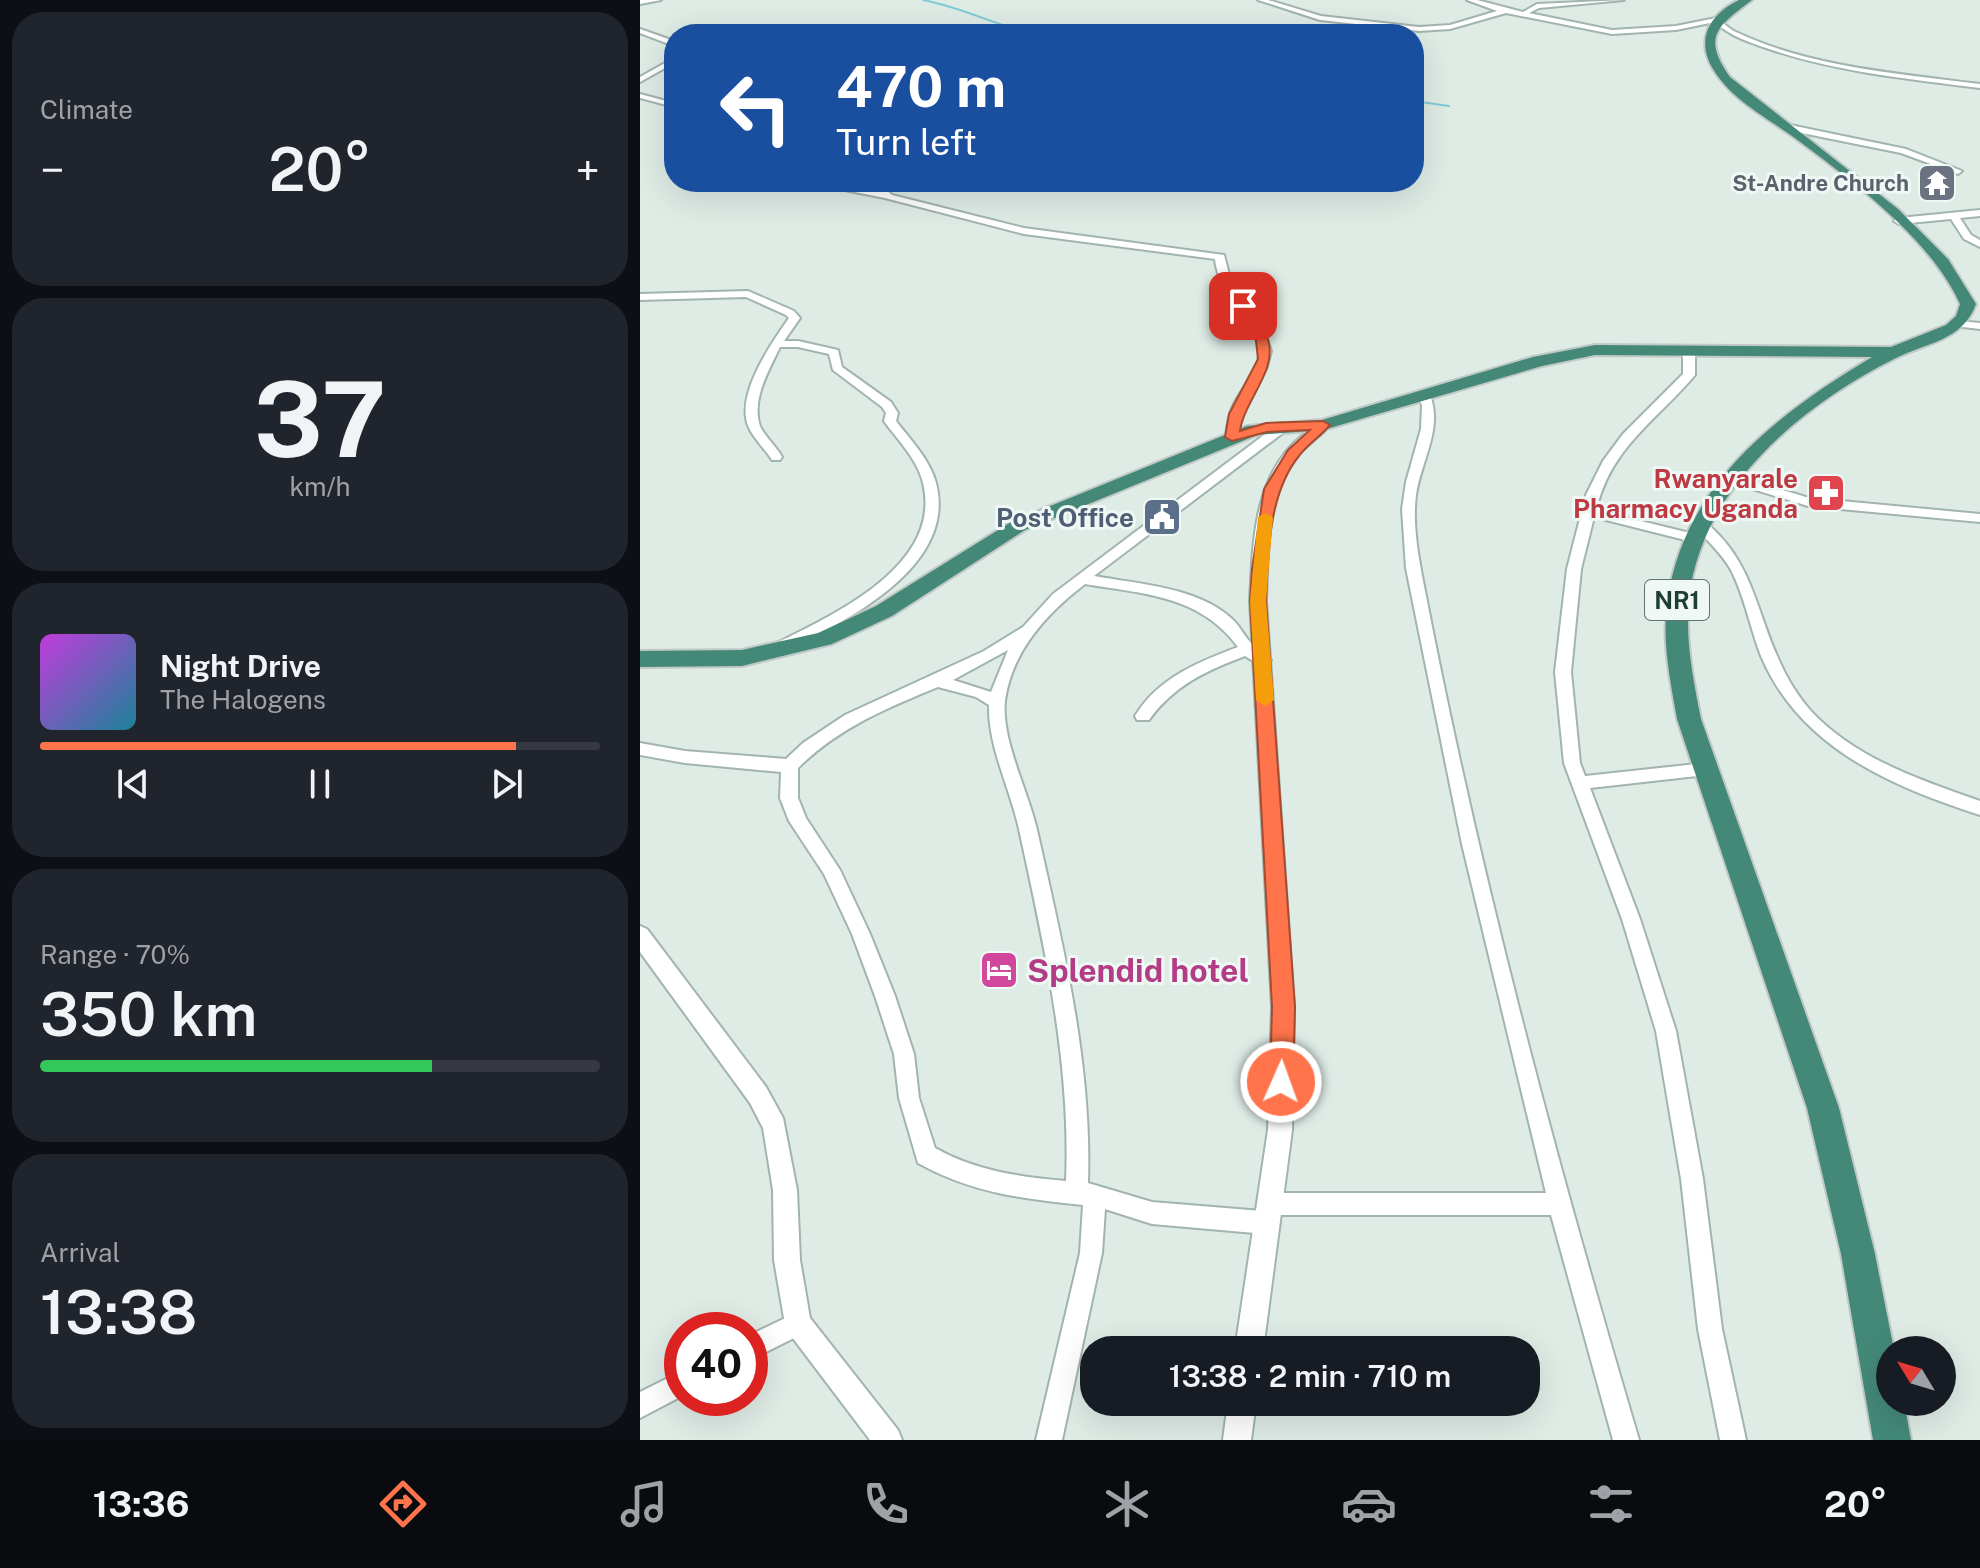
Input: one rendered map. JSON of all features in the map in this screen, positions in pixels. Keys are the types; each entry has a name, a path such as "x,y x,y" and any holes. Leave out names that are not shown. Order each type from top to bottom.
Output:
{"highway":[{"path":"1716,20 1747,0"},
{"name":"NR1","path":"1716,20 1709,45 1727,79 1899,221 1940,260 1966,295 1969,325 1894,352 1791,421 1728,477 1696,531 1677,599 1676,661 1689,719 1823,1108 1858,1254 1892,1440"},
{"path":"640,659 720,660 768,654 842,633 895,605 1018,526 1232,437 1284,426 1323,425 1580,352 1630,348 1689,352 1894,352"}],"street":[{"path":"640,2 658,0"},
{"path":"1261,0 1320,18 1374,24"},
{"path":"1470,0 1503,11 1612,32 1676,28 1716,20 1731,33 1800,57 1884,74 1980,86"},
{"path":"1524,13 1537,6 1621,0"},
{"path":"1424,29 1450,27 1503,11"},
{"path":"640,31 664,40"},
{"path":"640,80 664,66"},
{"path":"640,96 664,102"},
{"path":"1790,128 1903,151 1958,171"},
{"path":"862,192 1024,231 1220,257 1220,273 1250,313 1265,350 1261,367 1235,414 1232,437"},
{"path":"883,192 889,197"},
{"path":"1899,221 1980,213"},
{"path":"1955,217 1967,237 1980,244"},
{"path":"640,297 702,293 755,295 795,318 776,344 761,375 754,404 754,425 776,457"},
{"path":"768,654 853,611 888,584 927,533 933,504 930,482 890,421 892,413 887,405 837,368 830,349 776,344"},
{"path":"1689,352 1689,375 1645,416 1617,449 1593,495 1573,578 1563,672 1569,743 1580,783 1631,919 1666,1031 1692,1179 1710,1329 1733,1440"},
{"path":"1424,395 1430,415 1415,464 1407,515 1416,577 1469,844 1530,1104 1560,1204 1574,1267 1626,1440"},
{"path":"1251,1336 1280,1130 1283,1007 1254,655 1258,590 1272,489 1293,453 1323,425"},
{"path":"1284,426 1058,597 1025,631 970,666 848,720 804,750 790,766 789,798 798,821 831,870 861,934 904,1054 909,1098 926,1155 944,1167 1017,1188 1086,1194 1152,1213 1268,1213 1560,1204"},
{"path":"1728,477 1808,502 1980,518"},
{"path":"1589,512 1696,531 1735,560 1782,680 1828,737 1863,762 1904,782 1980,808"},
{"path":"1082,579 1201,607 1228,622 1254,655"},
{"path":"1025,631 1002,681 996,724 1022,804 1070,1054 1091,1253 1049,1440"},
{"path":"1143,716 1161,694 1182,679 1254,655"},
{"path":"938,681 981,693 997,702"},
{"path":"640,749 685,757 790,766"},
{"path":"1580,783 1706,769"},
{"path":"640,935 758,1095 775,1126 785,1190 787,1260 798,1324 888,1440"},
{"path":"768,1339 798,1324"},
{"path":"640,1406 664,1393"},
{"path":"1237,1440 1240,1416"}],"waterway":[{"path":"923,0 1001,24"},
{"path":"1424,102 1449,106"}],"slow traffic":[{"path":"1265,517 1258,601 1265,700"}],"place":[{"name":"St-Andre Church","path":"1937,183"},
{"name":"Rwanyarale Pharmacy Uganda","path":"1826,493"},
{"name":"Post Office","path":"1162,517"},
{"name":"Splendid hotel","path":"999,970"}],"route":[{"path":"1243,306 1250,313 1265,350 1261,367 1235,414 1232,437 1266,427 1323,425 1299,445 1272,489 1260,569 1258,601 1283,1007 1281,1082"}]}
